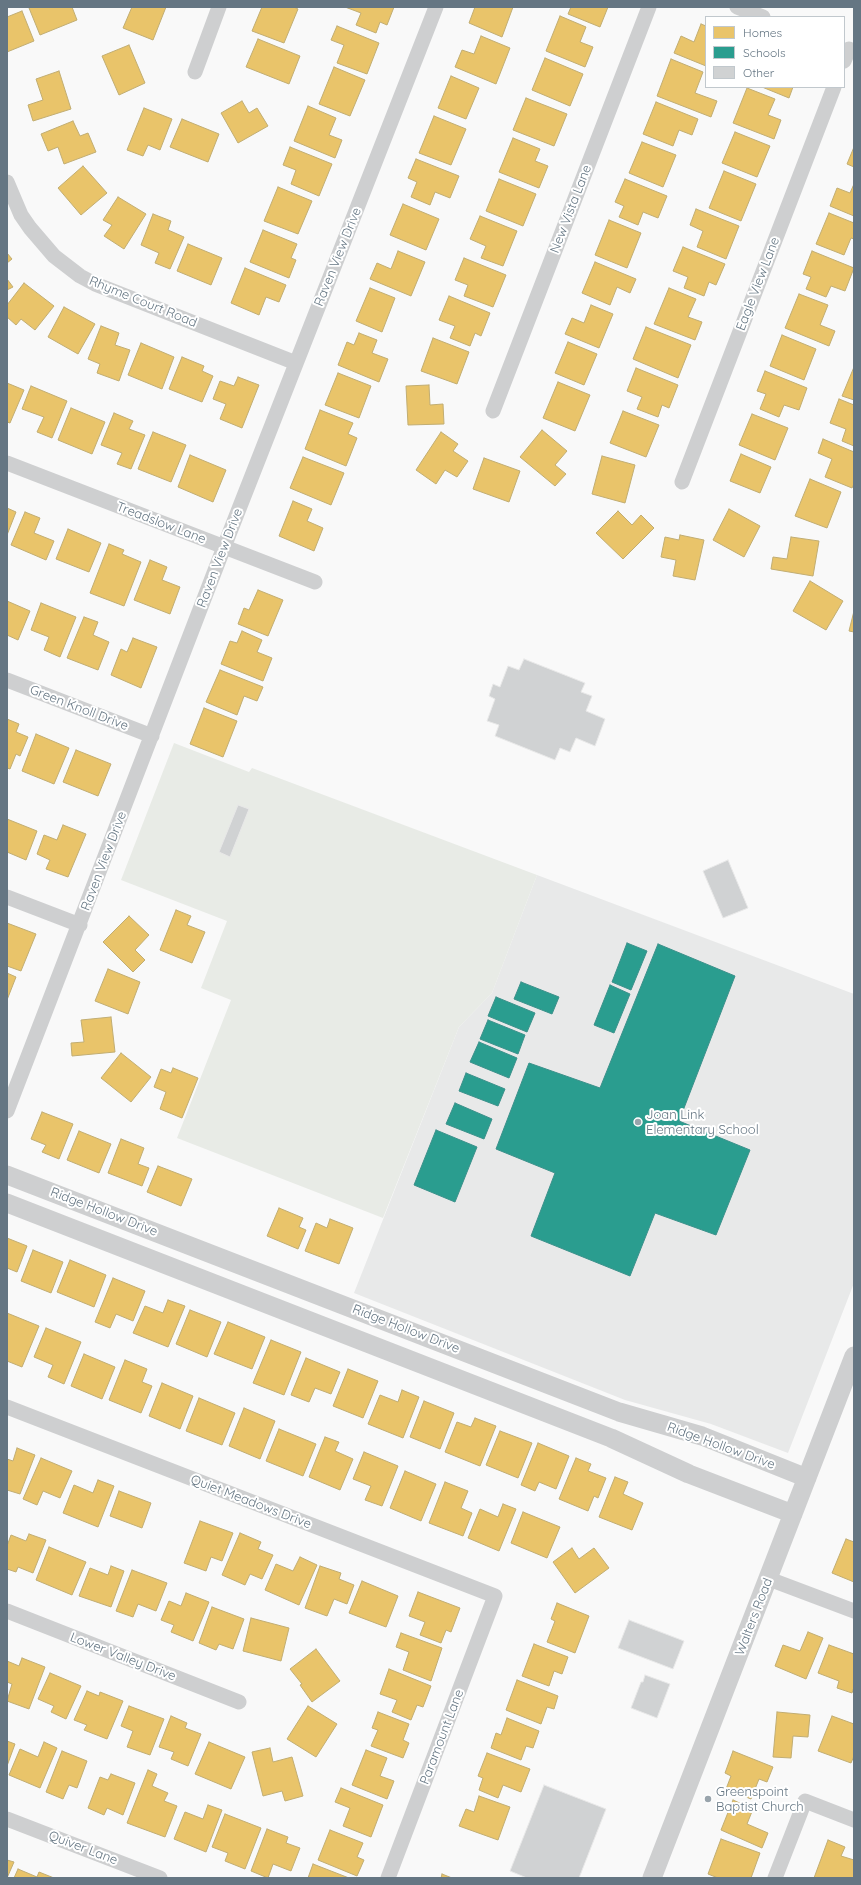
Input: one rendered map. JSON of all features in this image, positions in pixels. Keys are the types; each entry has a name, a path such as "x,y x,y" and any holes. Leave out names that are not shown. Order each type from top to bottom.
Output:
{"street":[{"path":"194,72 219,7"},
{"name":"Raven View Drive","path":"7,1111 80,925 224,547 436,7"},
{"name":"New Vista Lane","path":"493,411 649,7"},
{"path":"737,7 760,16"},
{"name":"Eagle View Lane","path":"682,482 834,88"},
{"name":"Rhyme Court Road","path":"7,182 21,214 30,228 54,256 80,276 95,284 296,364"},
{"name":"Treadslow Lane","path":"7,463 315,582"},
{"name":"Green Knoll Drive","path":"7,680 152,736"},
{"path":"7,897 80,925"},
{"name":"Ridge Hollow Drive","path":"7,1175 619,1412 702,1436 807,1478"},
{"name":"Ridge Hollow Drive","path":"7,1203 611,1438 690,1474 793,1514"},
{"name":"Walters Road","path":"652,1878 769,1579 854,1356"},
{"name":"Quiet Meadows Drive","path":"7,1407 496,1596"},
{"path":"769,1579 854,1611"},
{"name":"Paramount Lane","path":"388,1878 496,1596"},
{"name":"Lower Valley Drive","path":"7,1611 239,1702"},
{"path":"775,1878 805,1801 854,1820"},
{"name":"Quiver Lane","path":"7,1819 160,1878"}],"shaded area":[{"path":"174,743 249,772 252,768 537,875 492,993 459,1027 383,1218 177,1138 231,1000 201,988 227,921 121,880"},
{"name":"Joan Link Elementary School","path":"537,875 854,994 854,1283 788,1453 711,1424 625,1400 354,1293 459,1027 492,993"}],"building: Homes":[{"path":"72,7 77,20 40,35 29,8"},
{"path":"132,7 166,7 153,40 123,28"},
{"path":"262,7 294,7 298,9 284,43 252,31"},
{"path":"345,7 394,7 387,25 380,22 376,33 356,25 361,13"},
{"path":"475,7 513,7 502,37 469,23"},
{"path":"571,7 608,7 600,27 568,14"},
{"path":"22,11 34,41 7,52 7,17"},
{"path":"560,16 586,27 580,42 593,47 585,67 546,51"},
{"path":"701,24 705,26 705,66 674,53 681,36 694,42"},
{"path":"337,26 379,43 367,74 337,63 344,45 331,40"},
{"path":"481,36 510,48 496,84 455,67 462,50 474,54"},
{"path":"258,39 300,56 289,84 246,67"},
{"path":"129,45 145,83 119,95 102,56"},
{"path":"545,58 583,74 570,106 532,90"},
{"path":"671,59 703,72 695,93 717,101 711,117 657,96"},
{"path":"334,67 365,80 350,116 319,104"},
{"path":"59,71 71,109 33,121 28,105 43,100 36,79"},
{"path":"451,76 479,88 466,119 438,108"},
{"path":"747,88 775,99 768,115 781,120 774,139 733,123"},
{"path":"764,88 793,88 789,98"},
{"path":"526,98 567,114 554,146 513,130"},
{"path":"242,101 249,113 257,108 268,126 238,143 221,113"},
{"path":"656,102 698,119 692,135 679,130 673,146 643,134"},
{"path":"308,106 336,118 329,135 342,140 335,158 294,141"},
{"path":"144,108 172,119 160,150 148,145 143,156 127,150"},
{"path":"434,116 466,129 451,165 419,153"},
{"path":"182,119 219,134 208,162 170,147"},
{"path":"73,121 80,136 88,133 96,152 64,164 58,147 48,151 41,134"},
{"path":"735,132 770,146 757,177 722,163"},
{"path":"513,138 540,149 535,161 548,166 539,188 499,172"},
{"path":"642,142 676,155 663,187 629,173"},
{"path":"290,147 332,164 319,196 291,184 296,170 283,165"},
{"path":"854,147 854,167 847,164"},
{"path":"416,159 459,176 450,198 435,192 430,205 411,197 417,182 408,178"},
{"path":"83,166 107,193 81,215 58,188"},
{"path":"724,171 756,184 741,221 709,208"},
{"path":"499,179 536,194 523,226 486,211"},
{"path":"625,179 667,196 658,218 643,212 638,225 619,217 624,206 615,202"},
{"path":"854,184 854,216 830,206 837,188 850,193"},
{"path":"278,187 312,201 298,234 264,221"},
{"path":"118,197 146,214 124,249 104,236 112,225 103,220"},
{"path":"403,204 439,219 426,250 390,235"},
{"path":"696,209 739,226 726,259 697,247 703,231 690,225"},
{"path":"829,213 854,223 854,239 851,238 844,255 816,244"},
{"path":"153,214 171,221 168,230 184,237 170,269 155,263 159,253 141,245"},
{"path":"480,216 517,231 503,266 481,258 486,246 470,239"},
{"path":"609,220 641,233 627,268 595,255"},
{"path":"263,230 297,244 291,258 296,260 289,278 250,262"},
{"path":"188,244 222,258 211,285 177,271"},
{"path":"683,247 725,264 716,285 709,282 704,296 684,288 688,277 673,271"},
{"path":"398,251 425,262 411,296 370,279 377,263 391,269"},
{"path":"812,251 854,268 845,291 831,286 826,297 806,289 811,277 803,274"},
{"path":"7,253 12,259 7,263"},
{"path":"464,258 506,275 493,307 464,296 468,285 455,280"},
{"path":"595,262 636,279 630,293 617,287 610,305 582,293"},
{"path":"245,268 286,285 279,302 266,297 259,315 231,303"},
{"path":"7,279 13,287 7,290"},
{"path":"24,283 54,306 35,330 21,319 16,325 7,317 7,305"},
{"path":"370,288 395,298 382,332 356,321"},
{"path":"669,288 696,299 688,317 702,322 695,340 654,324"},
{"path":"799,294 828,305 820,325 835,331 829,346 785,328"},
{"path":"449,296 490,313 481,336 475,333 470,346 450,338 455,326 439,320"},
{"path":"591,305 613,314 599,348 565,334 572,318 584,323"},
{"path":"64,307 95,324 78,354 48,337"},
{"path":"101,326 119,333 115,345 130,350 119,381 97,373 100,364 88,359"},
{"path":"646,327 691,345 678,378 633,359"},
{"path":"359,333 377,340 372,353 388,359 379,382 338,365 347,342 354,345"},
{"path":"782,335 816,349 804,380 770,366"},
{"path":"433,338 469,352 457,384 421,371"},
{"path":"568,342 597,354 584,385 555,373"},
{"path":"141,343 174,357 162,389 128,375"},
{"path":"182,357 204,366 202,371 213,376 202,402 169,389"},
{"path":"854,367 854,400 842,396"},
{"path":"636,368 678,385 669,408 662,405 658,417 637,409 642,397 627,391"},
{"path":"765,371 807,388 799,410 784,405 779,417 760,409 766,394 757,391"},
{"path":"338,373 371,386 359,418 325,405"},
{"path":"238,377 259,385 242,428 220,419 226,404 213,399 220,381 234,386"},
{"path":"558,382 590,395 575,431 543,418"},
{"path":"7,383 24,390 10,423 7,422"},
{"path":"429,385 430,405 443,404 444,424 408,425 406,386"},
{"path":"31,386 67,401 52,438 37,432 44,417 22,409"},
{"path":"839,399 854,405 854,446 842,441 846,429 830,423"},
{"path":"71,408 105,422 92,454 58,440"},
{"path":"320,410 353,423 348,434 357,438 346,466 305,449"},
{"path":"623,411 659,425 646,457 610,443"},
{"path":"114,413 133,421 129,429 145,435 131,469 117,464 122,453 101,445"},
{"path":"752,414 788,428 775,460 739,445"},
{"path":"542,430 567,451 555,465 566,474 555,486 520,457"},
{"path":"153,432 186,445 171,482 138,469"},
{"path":"441,432 458,444 453,451 468,461 457,477 445,470 436,484 416,470"},
{"path":"823,439 854,452 854,484 852,488 825,477 832,459 818,453"},
{"path":"741,454 771,467 760,493 730,481"},
{"path":"190,455 226,470 213,502 178,487"},
{"path":"602,456 635,465 625,503 592,494"},
{"path":"303,457 344,473 331,505 290,488"},
{"path":"484,458 520,471 509,502 473,489"},
{"path":"810,479 841,492 827,528 795,516"},
{"path":"293,501 312,509 307,521 323,528 314,551 279,536"},
{"path":"7,508 16,512 7,535"},
{"path":"729,509 760,526 744,557 713,540"},
{"path":"618,511 632,525 641,515 654,528 623,559 596,533"},
{"path":"25,512 40,518 34,533 54,541 46,560 11,545"},
{"path":"68,529 101,543 89,572 56,559"},
{"path":"680,535 704,540 695,580 673,576 676,560 661,557 665,537 679,540"},
{"path":"791,537 819,541 813,576 771,569 773,557 787,559"},
{"path":"109,544 124,550 122,554 141,562 124,606 90,593"},
{"path":"150,560 167,567 162,580 180,587 170,614 134,600"},
{"path":"810,581 843,601 826,630 793,611"},
{"path":"258,590 283,600 268,636 238,624 244,608 249,610"},
{"path":"7,601 30,611 18,640 7,635"},
{"path":"41,603 76,617 60,657 44,650 49,637 31,630"},
{"path":"854,611 854,632 849,631"},
{"path":"84,617 98,622 93,635 109,642 98,670 67,658"},
{"path":"242,631 262,640 257,652 272,658 263,681 221,664 230,641 237,643"},
{"path":"133,638 157,647 141,688 111,675 121,649 127,652"},
{"path":"220,670 263,687 257,701 244,696 237,715 206,702"},
{"path":"204,708 237,721 223,757 190,744"},
{"path":"7,719 19,724 16,732 28,737 20,756 16,754 10,769 7,768"},
{"path":"36,734 69,748 54,784 22,771"},
{"path":"76,750 111,764 98,796 63,782"},
{"path":"7,819 37,831 26,860 7,852"},
{"path":"63,825 86,834 68,877 46,869 50,860 37,854 44,835 57,840"},
{"path":"176,910 191,916 187,925 205,932 192,963 160,950"},
{"path":"129,916 149,935 135,950 145,960 133,972 103,942"},
{"path":"7,923 36,934 21,971 7,966"},
{"path":"108,969 140,982 128,1014 95,1001"},
{"path":"7,973 16,977 7,1000"},
{"path":"111,1017 115,1052 72,1056 71,1043 84,1042 81,1020"},
{"path":"121,1053 151,1077 131,1102 101,1078"},
{"path":"173,1068 198,1078 182,1118 160,1109 166,1092 154,1087 161,1069 171,1073"},
{"path":"42,1112 73,1124 59,1159 42,1152 46,1145 31,1139"},
{"path":"79,1131 111,1144 99,1173 67,1160"},
{"path":"121,1139 144,1148 138,1164 149,1168 142,1186 108,1173"},
{"path":"158,1166 192,1179 181,1206 147,1192"},
{"path":"279,1208 303,1218 299,1227 306,1230 298,1249 267,1236"},
{"path":"330,1219 353,1228 339,1264 305,1251 316,1223 327,1228"},
{"path":"7,1238 27,1246 17,1272 7,1268"},
{"path":"33,1250 63,1262 51,1293 21,1281"},
{"path":"70,1260 106,1275 94,1307 57,1292"},
{"path":"113,1278 145,1291 133,1321 116,1314 110,1328 95,1322"},
{"path":"168,1300 185,1306 168,1347 133,1333 145,1306 163,1313"},
{"path":"190,1310 221,1322 207,1357 176,1344"},
{"path":"7,1313 39,1326 22,1367 7,1361"},
{"path":"228,1322 265,1337 252,1369 214,1354"},
{"path":"46,1328 81,1342 64,1384 48,1377 53,1365 34,1357"},
{"path":"271,1340 301,1352 284,1395 253,1383"},
{"path":"84,1354 115,1367 102,1399 71,1386"},
{"path":"306,1358 340,1372 331,1394 315,1388 309,1402 291,1395"},
{"path":"125,1360 147,1369 142,1382 152,1386 141,1413 109,1400"},
{"path":"348,1369 378,1381 363,1418 333,1406"},
{"path":"162,1383 193,1396 180,1429 149,1416"},
{"path":"402,1390 419,1397 403,1438 368,1424 380,1395 398,1402"},
{"path":"199,1398 235,1413 222,1445 186,1431"},
{"path":"424,1401 454,1413 440,1449 410,1437"},
{"path":"244,1408 275,1421 260,1459 229,1446"},
{"path":"475,1418 496,1426 480,1466 445,1452 457,1422 471,1427"},
{"path":"279,1429 316,1444 303,1476 266,1461"},
{"path":"500,1431 532,1443 518,1478 486,1465"},
{"path":"325,1437 339,1442 335,1451 353,1459 340,1490 309,1477"},
{"path":"538,1443 569,1456 556,1489 539,1482 535,1491 521,1485"},
{"path":"17,1448 35,1455 20,1494 7,1490 7,1459 13,1461"},
{"path":"364,1452 398,1466 382,1506 365,1500 371,1486 353,1479"},
{"path":"41,1458 72,1471 60,1498 43,1491 37,1505 23,1499"},
{"path":"576,1458 591,1464 588,1471 606,1478 598,1498 594,1496 588,1511 559,1499"},
{"path":"405,1471 436,1484 421,1521 390,1508"},
{"path":"615,1477 628,1482 623,1494 643,1503 632,1530 599,1517"},
{"path":"98,1480 114,1486 98,1527 63,1513 74,1485 93,1493"},
{"path":"445,1482 468,1491 461,1508 472,1513 463,1536 429,1523"},
{"path":"119,1491 151,1503 142,1528 110,1516"},
{"path":"503,1504 516,1509 499,1551 468,1538 480,1509 498,1517"},
{"path":"523,1512 560,1527 547,1558 511,1543"},
{"path":"200,1521 233,1533 222,1561 211,1557 206,1571 184,1563"},
{"path":"240,1533 261,1542 258,1549 273,1555 262,1579 250,1574 245,1585 222,1575"},
{"path":"29,1534 46,1540 33,1573 18,1567 16,1572 7,1569 7,1546 11,1535 26,1541"},
{"path":"846,1539 854,1542 854,1582 832,1573"},
{"path":"49,1547 86,1562 72,1595 36,1580"},
{"path":"572,1548 579,1559 594,1548 609,1568 575,1593 553,1562"},
{"path":"300,1557 317,1565 299,1605 265,1590 276,1564 293,1571"},
{"path":"111,1566 124,1571 111,1607 79,1596 90,1568 108,1575"},
{"path":"320,1566 341,1573 339,1579 354,1585 347,1604 334,1599 327,1616 305,1608"},
{"path":"132,1570 167,1583 156,1611 138,1604 133,1617 116,1611"},
{"path":"362,1581 398,1596 386,1627 349,1613"},
{"path":"418,1592 460,1608 451,1632 446,1630 441,1643 420,1635 425,1622 409,1616"},
{"path":"186,1593 209,1602 193,1641 171,1632 174,1625 161,1620 169,1601 181,1606"},
{"path":"557,1603 589,1616 575,1653 547,1642 555,1621 551,1619"},
{"path":"212,1607 244,1619 233,1649 219,1644 216,1650 199,1643"},
{"path":"251,1618 289,1628 281,1661 243,1651"},
{"path":"808,1632 823,1638 806,1679 775,1666 783,1645 800,1651"},
{"path":"401,1633 442,1648 431,1681 403,1670 409,1652 396,1647"},
{"path":"534,1644 568,1657 562,1674 554,1671 549,1686 522,1676"},
{"path":"829,1645 854,1654 854,1687 852,1693 837,1688 839,1681 818,1673"},
{"path":"316,1649 340,1681 312,1702 300,1685 302,1684 290,1669"},
{"path":"22,1658 45,1667 29,1709 7,1701 12,1684 7,1682 7,1661 19,1666"},
{"path":"389,1669 431,1686 423,1707 417,1705 411,1720 392,1712 397,1700 380,1694"},
{"path":"50,1673 81,1686 66,1719 51,1712 54,1706 38,1699"},
{"path":"517,1680 558,1696 554,1709 547,1707 541,1724 506,1710"},
{"path":"87,1691 99,1696 100,1692 123,1701 107,1739 84,1730 87,1725 74,1720"},
{"path":"129,1706 164,1719 150,1755 127,1747 133,1731 121,1726"},
{"path":"308,1706 337,1724 316,1757 287,1739"},
{"path":"378,1712 409,1724 403,1740 409,1743 403,1758 371,1746 378,1730 372,1728"},
{"path":"777,1712 810,1715 808,1737 793,1736 791,1758 773,1757"},
{"path":"171,1716 187,1723 185,1728 201,1734 188,1766 171,1759 174,1752 159,1747"},
{"path":"832,1716 854,1724 854,1756 851,1763 818,1751"},
{"path":"507,1718 539,1731 533,1748 526,1746 521,1760 491,1748 496,1733 501,1735"},
{"path":"7,1741 15,1744 7,1766"},
{"path":"44,1742 57,1748 40,1788 9,1775 20,1749 38,1757"},
{"path":"209,1742 245,1757 231,1789 195,1774"},
{"path":"270,1748 273,1762 292,1757 303,1796 285,1801 282,1791 263,1796 252,1752"},
{"path":"366,1750 387,1758 380,1776 394,1781 387,1799 352,1785"},
{"path":"62,1751 87,1761 77,1788 69,1785 63,1799 46,1792"},
{"path":"733,1751 773,1767 767,1782 759,1779 751,1799 726,1789 731,1776 725,1773"},
{"path":"487,1753 530,1769 521,1792 503,1785 498,1798 479,1790 483,1778 478,1776"},
{"path":"148,1770 157,1774 152,1786 168,1793 164,1801 177,1806 165,1837 127,1823"},
{"path":"111,1774 135,1783 123,1815 107,1808 104,1815 88,1808 100,1777 108,1780"},
{"path":"341,1788 383,1805 371,1837 343,1826 350,1808 335,1802"},
{"path":"479,1796 510,1807 498,1840 459,1826 466,1809 474,1812"},
{"path":"733,1800 753,1809 747,1824 768,1833 762,1848 721,1830"},
{"path":"208,1805 222,1810 206,1852 174,1839 185,1812 203,1819"},
{"path":"225,1814 261,1828 245,1869 225,1861 228,1853 212,1847"},
{"path":"267,1829 288,1837 286,1843 300,1848 291,1871 273,1864 268,1878 251,1871"},
{"path":"330,1830 363,1843 357,1857 364,1860 357,1876 318,1860"},
{"path":"721,1839 760,1853 751,1878 718,1878 708,1874"},
{"path":"828,1840 845,1847 841,1856 854,1860 854,1878 814,1878"},
{"path":"7,1860 14,1862 7,1878"},
{"path":"313,1864 349,1878 308,1878"},
{"path":"18,1869 37,1877 39,1872 54,1878 14,1878"},
{"path":"442,1874 452,1878 441,1878"}],"building: Schools":[{"path":"627,943 647,951 631,990 612,982"},
{"path":"658,944 735,976 679,1121 750,1150 716,1235 655,1213 630,1276 531,1236 555,1173 496,1149 529,1063 600,1088"},
{"path":"521,982 559,997 552,1014 514,999"},
{"path":"610,985 630,994 614,1033 594,1025"},
{"path":"496,997 535,1013 527,1032 488,1016"},
{"path":"488,1020 525,1035 518,1054 480,1039"},
{"path":"479,1042 517,1058 509,1078 470,1062"},
{"path":"466,1073 505,1089 498,1106 459,1091"},
{"path":"455,1103 492,1119 484,1139 446,1124"},
{"path":"436,1130 477,1147 455,1202 414,1185"}],"building: Other":[{"path":"524,659 585,683 581,692 592,696 586,711 605,719 595,746 576,738 570,752 560,748 555,760 495,736 499,725 487,721 495,699 489,696 493,684 500,687 508,666 519,670"},
{"path":"238,805 249,809 230,857 219,852"},
{"path":"728,860 748,908 723,918 703,871"},
{"path":"629,1620 684,1641 673,1669 618,1648"},
{"path":"645,1675 670,1684 657,1718 631,1708"},
{"path":"544,1785 606,1809 579,1878 527,1878 510,1871"}],"place":[{"name":"Joan Link Elementary School","path":"638,1122"},
{"name":"Greenspoint Baptist Church","path":"708,1799"}]}
